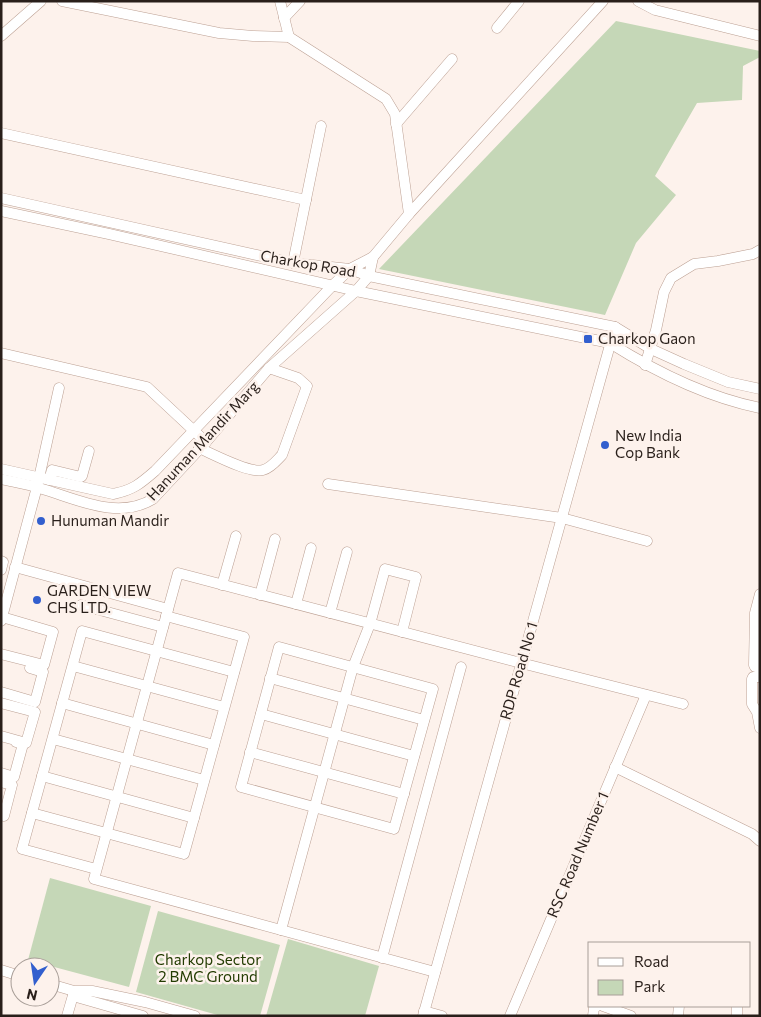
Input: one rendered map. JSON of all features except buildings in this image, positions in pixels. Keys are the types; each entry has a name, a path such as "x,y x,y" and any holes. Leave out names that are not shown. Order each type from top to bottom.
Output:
{"street":[{"path":"1,36 41,1"},
{"path":"62,1 219,32 253,36 288,37 386,99 395,114 409,214"},
{"path":"280,1 288,37"},
{"path":"284,18 300,1"},
{"path":"497,28 519,1"},
{"path":"1,469 42,482 113,494 130,490 155,471 333,285 350,270 373,257 409,214 603,1"},
{"path":"638,1 655,10 760,36"},
{"path":"396,124 452,59"},
{"path":"294,263 321,126"},
{"path":"1,133 306,200"},
{"name":"Charkop Road","path":"1,198 294,263 350,270 369,276 615,327"},
{"name":"Charkop Road","path":"1,211 356,290 610,343 646,365 691,386 760,408"},
{"path":"646,365 664,292 671,278 694,264 727,260 753,254 760,250"},
{"path":"369,276 373,257"},
{"name":"Hanuman Mandir Marg","path":"1,479 42,482 93,505 114,508 144,505 153,499 203,445 269,368 356,290 369,276"},
{"path":"615,327 650,349 728,382 760,389"},
{"name":"RDP Road No 1","path":"423,1014 615,327"},
{"path":"1,353 147,386 194,431 203,445 252,470 263,470 282,455 307,386 298,378 269,368"},
{"path":"3,611 42,482 59,388"},
{"path":"42,482 52,470 82,476 89,452"},
{"path":"328,484 562,518 647,541"},
{"path":"222,584 236,536"},
{"path":"260,595 275,539"},
{"path":"296,604 311,548"},
{"path":"330,614 347,552"},
{"path":"1,561 3,562 1,570"},
{"path":"15,567 244,637 184,854 32,813"},
{"path":"281,930 353,667 370,624 385,569 416,577 402,632"},
{"path":"435,972 94,879 178,573 330,614 683,704"},
{"path":"760,594 754,665 760,667"},
{"path":"81,605 163,627"},
{"path":"3,611 53,625"},
{"path":"1,654 44,666 53,632 3,611"},
{"path":"96,869 22,849 82,631 234,672"},
{"path":"279,646 353,667 433,689 394,829 241,787 279,646"},
{"path":"1,660 43,672 35,702 1,692"},
{"path":"73,666 224,707"},
{"path":"382,958 461,667"},
{"path":"760,677 753,677 752,679 752,704 757,712 760,728"},
{"path":"270,678 424,720"},
{"name":"RSC Road Number 1","path":"510,1016 646,694"},
{"path":"1,703 34,712 26,743 1,737"},
{"path":"62,703 214,745"},
{"path":"261,714 414,756"},
{"path":"1,737 23,744 14,777 1,773"},
{"path":"53,739 204,780"},
{"path":"250,752 404,794"},
{"path":"615,767 752,834 760,841"},
{"path":"42,776 194,818"},
{"path":"1,782 12,785 4,816 1,816"},
{"path":"60,988 143,1016"},
{"path":"74,994 92,991 119,996 194,1016"},
{"path":"68,1016 74,994"},
{"path":"606,1007 631,1016"},
{"path":"423,1014 442,1016"}],"green space":[{"path":"616,21 760,51 760,57 743,66 742,100 697,103 655,176 676,195 636,243 605,315 379,269"},
{"path":"50,878 151,906 129,987 60,969 60,957 29,957"},
{"name":"Charkop Sector 2 BMC Ground","path":"158,911 280,945 260,1016 221,1016 136,992"},
{"path":"288,939 379,966 365,1016 266,1016"}],"place":[{"name":"Charkop Gaon","path":"588,339"},
{"name":"New India Cop Bank","path":"605,445"},
{"name":"Hunuman Mandir","path":"41,521"},
{"name":"GARDEN VIEW CHS LTD.","path":"37,600"}]}
